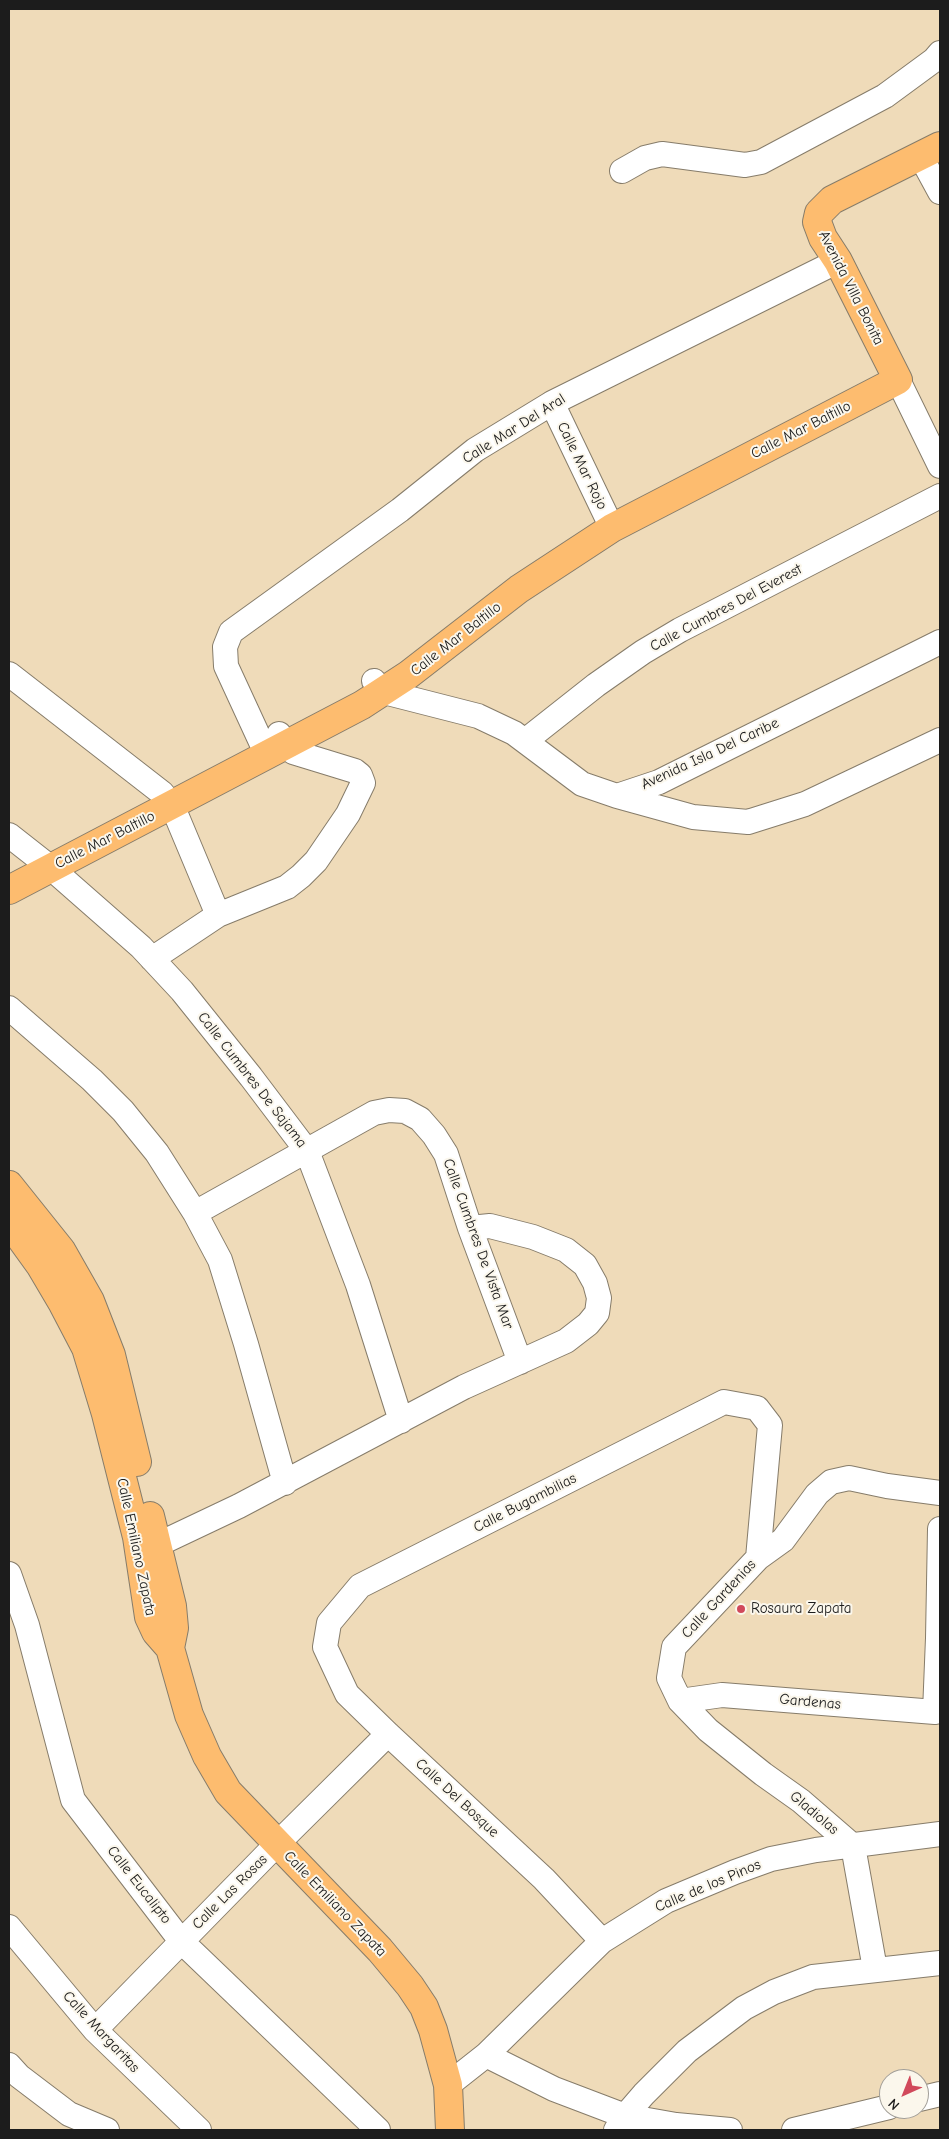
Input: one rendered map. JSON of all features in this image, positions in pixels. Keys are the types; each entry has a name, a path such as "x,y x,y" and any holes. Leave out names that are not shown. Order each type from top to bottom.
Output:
{"main road":[{"name":"Avenida Villa Bonita","path":"895,374 838,261 823,238 817,222 823,207 832,200 931,151"},
{"name":"Calle Mar Baltillo","path":"9,872 44,862 273,745 309,720 379,687 557,546 895,374"},
{"name":"Calle Mar Baltillo","path":"9,890 44,862"},
{"path":"9,1185 61,1250 90,1300 111,1355 148,1550"},
{"name":"Calle Emiliano Zapata","path":"9,1222 40,1265 86,1348 106,1414 137,1538 148,1550 149,1617 156,1632 170,1648 189,1715 207,1756 228,1792 374,1943 424,2006 434,2030 448,2085 450,2130"}],"street":[{"path":"622,171 645,158 662,154 745,165 760,162 885,96 934,60 940,53"},
{"path":"931,151 940,192"},
{"name":"Calle Mar Del Aral","path":"273,745 226,666 225,647 230,632 400,510 475,450 552,403 838,261"},
{"path":"895,374 940,466"},
{"name":"Calle Mar Rojo","path":"552,403 609,521"},
{"name":"Calle Cumbres Del Everest","path":"525,741 596,685 643,652 680,630 940,496"},
{"name":"Avenida Isla Del Caribe","path":"617,796 659,782 940,642"},
{"path":"9,674 167,799 218,915"},
{"path":"379,687 478,716 514,733 582,784 617,796 693,817 748,822 805,804 940,740"},
{"path":"152,959 218,915 287,887 316,861 348,814 363,782 355,771 304,757 273,745"},
{"name":"Calle Cumbres De Sajama","path":"9,835 44,862 152,959 194,1005 307,1151 358,1285 401,1421"},
{"path":"9,1008 92,1080 123,1111 157,1153 195,1213 220,1260 285,1483"},
{"name":"Calle Cumbres De Vista Mar","path":"307,1151 374,1113 390,1110 405,1112 420,1119 434,1134 446,1154 470,1228 520,1362"},
{"path":"195,1213 307,1151"},
{"path":"148,1550 285,1483 464,1387 566,1341 588,1324 597,1313 599,1298 595,1283 585,1266 566,1250 533,1236 490,1226 470,1228"},
{"name":"Calle Bugambilias","path":"325,1647 329,1623 360,1586 724,1402 757,1408"},
{"name":"Calle Gardenias","path":"680,1701 669,1678 674,1647 758,1558 770,1425 757,1408"},
{"path":"758,1558 783,1540 817,1494 831,1482 849,1478 886,1486 940,1493"},
{"path":"937,1711 940,1529"},
{"name":"Calle Eucalipto","path":"9,1574 27,1625 73,1800 181,1941 378,2130"},
{"name":"Calle Del Bosque","path":"325,1647 347,1694 544,1879 602,1941"},
{"name":"Gardenas","path":"680,1701 722,1694 937,1711"},
{"name":"Gladiolas","path":"680,1701 708,1730 763,1774 801,1801 853,1846 874,1968"},
{"name":"Calle Las Rosas","path":"95,2030 277,1844 388,1734"},
{"name":"Calle de los Pinos","path":"448,2085 486,2055 602,1941 666,1901 771,1859 816,1850 940,1834"},
{"name":"Calle Margaritas","path":"9,1927 95,2030 199,2130"},
{"path":"634,2124 687,2051 744,2008 774,1992 813,1977 874,1968 940,1963"},
{"path":"486,2055 554,2089 634,2124 730,2130"},
{"path":"9,2064 19,2076 69,2114 107,2130"},
{"path":"798,2130 879,2110"}],"place":[{"name":"Rosaura Zapata","path":"741,1609"}]}
